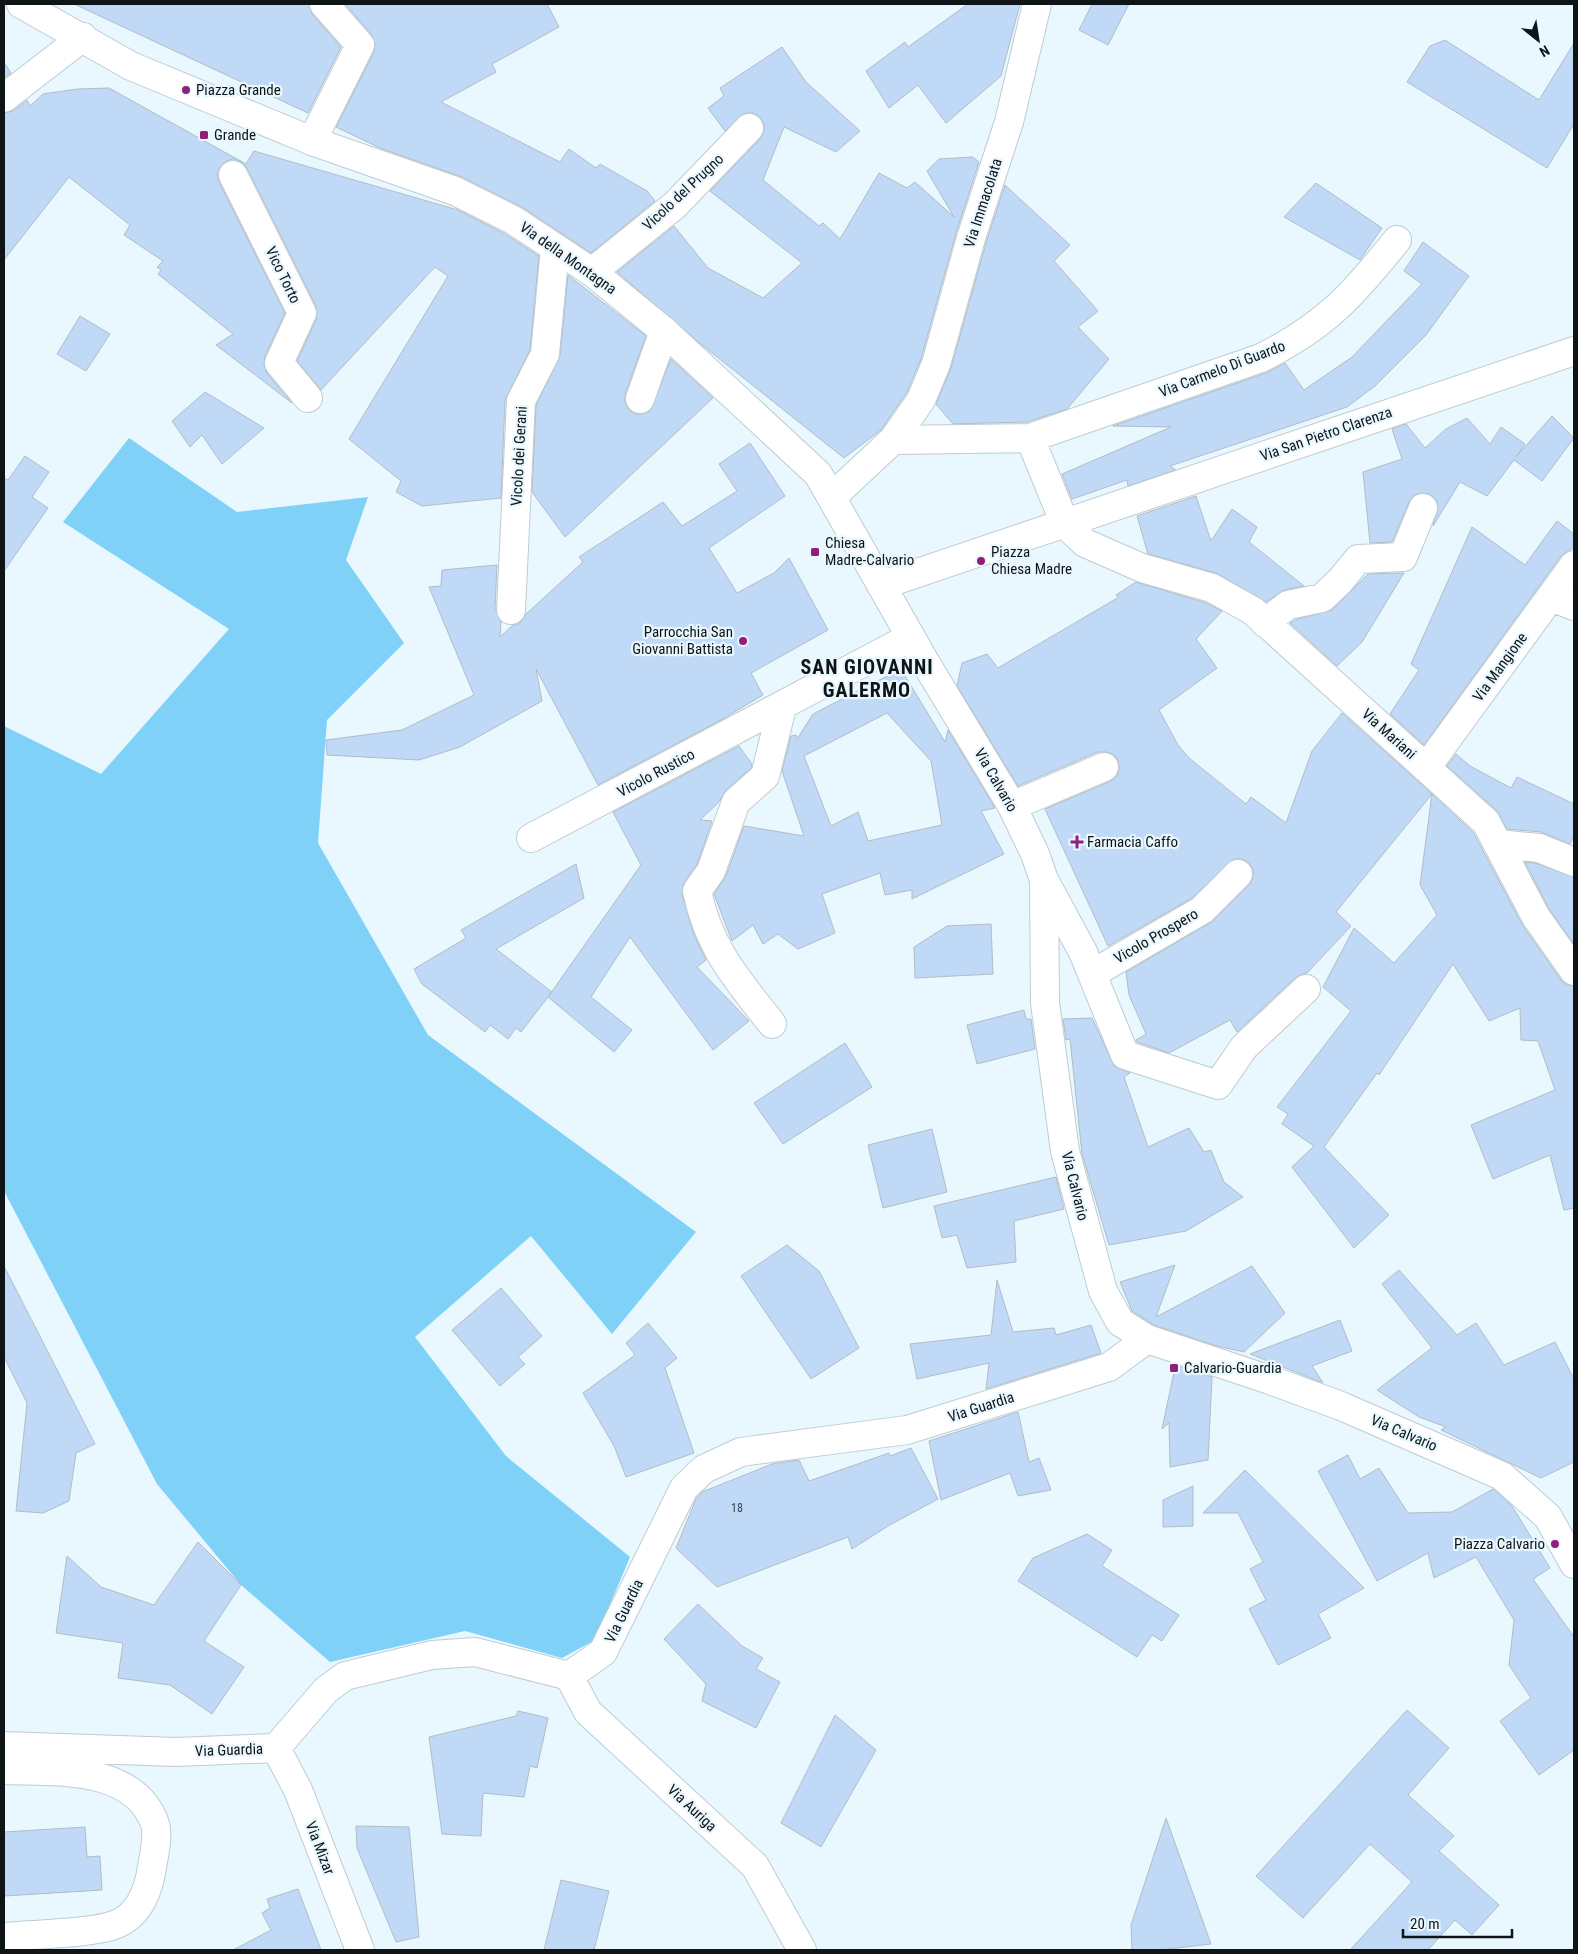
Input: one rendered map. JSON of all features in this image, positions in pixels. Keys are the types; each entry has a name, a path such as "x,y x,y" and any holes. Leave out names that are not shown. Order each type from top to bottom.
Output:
{"street":[{"name":"Via della Montagna","path":"21,4 83,37 131,66 312,141 455,191 513,220 592,272 664,331 825,486 882,586"},
{"path":"312,141 360,45 324,4"},
{"name":"Via Immacolata","path":"825,486 893,440 921,400 936,364 971,238 1009,122 1037,4"},
{"path":"14,90 83,37"},
{"name":"Vicolo del Prugno","path":"592,272 675,205 749,128"},
{"name":"Vico Torto","path":"233,175 302,313 279,363 308,398"},
{"name":"Via Carmelo Di Guardo","path":"893,440 1036,436 1261,358 1294,341 1342,304 1397,240"},
{"name":"Vicolo dei Gerani","path":"511,610 521,401 545,354 555,248"},
{"path":"640,399 664,331"},
{"name":"Via San Pietro Clarenza","path":"882,586 1310,439 1574,351"},
{"path":"1036,436 1072,522"},
{"path":"1266,623 1288,605 1322,598 1340,581 1358,559 1403,557 1423,508"},
{"name":"Via Mariani","path":"1072,522 1085,543 1142,568 1212,588 1253,611 1486,822 1536,917 1574,971"},
{"name":"Via Mangione","path":"1426,768 1563,601 1574,566"},
{"name":"Via Calvario","path":"882,586 925,662 1012,806 1035,854 1044,880 1045,1003 1065,1151 1103,1291 1120,1322 1147,1339 1341,1406 1502,1476 1548,1517 1571,1552"},
{"name":"Vicolo Rustico","path":"531,838 782,707 911,637"},
{"path":"772,1024 726,967 702,917 697,890 711,871 736,802 765,776 782,707"},
{"path":"1012,806 1104,767"},
{"path":"1498,844 1539,848 1574,862"},
{"name":"Vicolo Prospero","path":"1092,974 1202,910 1238,874"},
{"path":"1044,880 1084,952 1125,1055 1218,1085 1244,1047 1306,989"},
{"name":"Via Guardia","path":"4,1746 176,1752 276,1748 326,1690 345,1676 432,1655 474,1652 569,1676 603,1652 684,1488 704,1469 741,1452 907,1430 1109,1366 1147,1339"},
{"name":"Via Auriga","path":"569,1676 588,1712 755,1866 802,1950"},
{"name":"Via Mizar","path":"276,1748 298,1790 360,1950"},
{"path":"4,1770 73,1773 104,1778 126,1789 144,1805 155,1825 155,1846 150,1875 141,1901 132,1915 116,1924 98,1929 4,1936"}],"shaded area":[{"path":"129,438 237,512 368,497 346,560 404,643 327,720 318,843 428,1035 696,1232 612,1334 531,1236 415,1337 506,1456 630,1557 595,1640 562,1658 465,1631 330,1662 241,1585 157,1484 4,1191 4,726 101,774 229,629 63,522"}],"building":[{"path":"74,4 309,4 312,14 341,47 308,113"},
{"path":"345,4 547,4 559,27 492,64 496,72 441,102 560,162 569,149 596,168 600,164 647,191 655,201 591,253 522,207 462,177 380,148 336,127 374,52 375,44 372,35"},
{"path":"968,4 1020,4 1001,76 946,123 918,85 889,108 866,71 905,42 908,47"},
{"path":"1092,4 1129,4 1108,45 1079,30"},
{"path":"1445,40 1539,100 1574,43 1574,124 1547,168 1407,82 1430,46"},
{"path":"782,47 806,82 860,131 836,152 784,127 763,180 819,226 823,223 840,239 879,173 907,188 915,182 954,217 927,171 939,159 973,157 979,162 956,233 921,359 907,392 881,430 844,458 697,341 617,272 674,226 708,268 763,298 802,263 710,191 760,139 764,132 764,124 759,116 745,113 725,131 708,108 724,96 720,88"},
{"path":"4,62 11,73 4,78"},
{"path":"109,88 246,164 254,151 458,210 505,234 539,256 530,350 505,400 501,498 422,506 396,492 401,481 349,439 448,276 435,267 321,390 297,361 316,320 316,306 247,168 241,162 233,159 226,161 220,167 217,175 285,313 265,356 264,365 267,373 292,403 216,345 233,334 158,274 161,270 157,267 163,261 124,235 130,225 69,177 4,260 4,113 13,111 27,100 30,106 43,94 77,89"},
{"path":"1316,183 1382,228 1360,260 1284,217"},
{"path":"1005,185 1070,245 1054,261 1098,311 1078,327 1109,359 1067,409 1027,422 953,424 936,404 951,368 986,243"},
{"path":"1423,242 1469,276 1426,335 1375,386 1347,407 1170,466 1176,470 1128,486 1127,480 1072,499 1062,474 1171,427 1113,426 1266,373 1285,363 1304,390 1352,357 1422,284 1404,271"},
{"path":"568,275 646,336 625,394 625,402 628,409 635,414 650,411 671,359 713,398 565,537 532,492 536,405 560,356"},
{"path":"80,316 110,334 86,371 57,354"},
{"path":"205,392 264,428 222,464 202,435 190,447 172,421"},
{"path":"1552,416 1574,438 1542,481 1514,460 1487,496 1460,482 1433,526 1438,505 1435,498 1429,494 1420,493 1413,496 1409,502 1392,542 1370,543 1363,472 1402,459 1392,429 1406,424 1425,448 1446,429 1467,418 1490,444 1501,427 1525,444 1516,457"},
{"path":"750,443 785,496 709,548 737,593 774,573 789,558 828,630 751,673 763,695 721,720 598,785 536,669 542,701 460,747 419,760 327,755 326,740 402,730 474,695 429,587 441,586 442,570 497,565 495,609 501,622 500,637 513,625 519,624 526,614 583,562 579,557 663,502 682,526 737,491 719,464"},
{"path":"25,456 49,472 32,497 48,508 4,571 4,478 8,480"},
{"path":"1196,496 1211,541 1232,509 1257,527 1249,542 1304,586 1284,590 1266,602 1216,573 1148,554 1137,516"},
{"path":"1557,521 1574,534 1574,547 1561,556 1424,745 1390,714 1419,670 1411,664 1472,527 1525,565"},
{"path":"1404,573 1362,642 1337,666 1290,623 1332,610 1368,574"},
{"path":"1136,582 1206,603 1222,611 1196,639 1217,668 1159,710 1178,745 1189,758 1246,804 1251,797 1286,823 1312,751 1342,713 1432,794 1336,912 1351,926 1308,972 1295,978 1237,1032 1230,1020 1169,1053 1137,1042 1136,1040 1146,1034 1129,995 1126,972 1213,921 1249,885 1253,878 1253,870 1249,863 1242,859 1234,859 1192,898 1108,946 1045,809 1111,781 1117,776 1119,769 1118,760 1113,754 1098,752 1018,786 957,686 962,663 987,654 998,668 1119,597 1116,595"},
{"path":"901,669 945,742 948,730 995,808 981,811 1004,854 912,899 912,890 885,895 880,873 822,894 835,933 798,949 778,934 763,944 753,925 732,941 714,894 726,876 744,826 804,836 782,771 791,736 796,735 797,739 813,714","holes":["887,713 931,761 942,825 868,841 858,812 831,826 804,756"]},
{"path":"739,746 752,764 751,768 726,790 719,802 700,820 712,821 697,864 684,882 682,894 694,935 706,960 697,967 749,1021 713,1050 630,937 591,997 632,1030 614,1052 548,997 641,865 613,812"},
{"path":"1456,754 1470,766 1511,788 1517,777 1574,804 1574,835 1570,844 1541,832 1507,829 1496,810 1447,766"},
{"path":"1432,794 1473,832 1523,926 1561,980 1567,985 1574,986 1574,1208 1564,1210 1550,1155 1493,1179 1471,1125 1555,1090 1538,1041 1521,1040 1520,1008 1489,1021 1453,964 1379,1075 1377,1073 1324,1147 1389,1215 1354,1248 1292,1167 1314,1146 1282,1124 1288,1114 1277,1107 1351,1011 1323,987 1354,928 1394,963 1437,915 1420,885"},
{"path":"1525,862 1535,863 1574,877 1574,944 1549,909"},
{"path":"576,864 584,898 496,949 552,992 521,1032 516,1028 508,1039 490,1025 485,1032 422,984 414,969 466,938 461,930"},
{"path":"991,924 993,974 915,978 914,947 947,926"},
{"path":"1024,1010 1026,1019 1031,1019 1035,1049 977,1064 967,1025"},
{"path":"1092,1018 1114,1066 1130,1073 1124,1077 1148,1147 1189,1128 1204,1152 1211,1150 1224,1182 1243,1197 1186,1231 1109,1245 1082,1154 1070,1039 1066,1040 1063,1019"},
{"path":"845,1043 872,1087 783,1144 754,1103"},
{"path":"932,1129 947,1192 883,1208 868,1145"},
{"path":"1056,1177 1064,1209 1014,1221 1016,1262 967,1268 957,1235 942,1238 934,1206"},
{"path":"787,1245 819,1271 859,1348 811,1379 741,1276"},
{"path":"1175,1265 1156,1317 1252,1266 1285,1313 1244,1352 1213,1345 1154,1325 1132,1311 1120,1282"},
{"path":"4,1266 95,1444 76,1453 69,1501 43,1513 16,1511 27,1403 4,1357"},
{"path":"1399,1270 1457,1335 1476,1323 1504,1365 1555,1342 1574,1379 1574,1462 1541,1478 1441,1430 1446,1427 1419,1417 1377,1390 1432,1348 1382,1284"},
{"path":"997,1280 1013,1332 1054,1328 1056,1335 1091,1325 1101,1353 986,1389 989,1363 917,1379 910,1344 991,1335"},
{"path":"501,1288 542,1336 518,1357 525,1364 500,1386 452,1330"},
{"path":"1340,1320 1352,1351 1312,1366 1323,1383 1250,1354"},
{"path":"648,1323 677,1358 665,1368 694,1453 626,1477 614,1446 583,1393 635,1355 626,1343"},
{"path":"1175,1367 1212,1377 1208,1460 1170,1467 1169,1423 1162,1429"},
{"path":"1018,1412 1029,1462 1039,1458 1051,1490 1018,1496 1010,1473 941,1500 929,1441"},
{"path":"911,1448 938,1499 888,1526 852,1549 848,1537 717,1587 676,1548 696,1499 702,1492 772,1464 799,1460 809,1481 889,1453 890,1456"},
{"path":"1348,1455 1360,1479 1379,1468 1408,1513 1452,1512 1493,1489 1512,1506 1550,1568 1533,1579 1574,1637 1574,1750 1539,1775 1500,1721 1531,1698 1509,1665 1514,1620 1476,1557 1434,1578 1428,1553 1377,1581 1318,1471"},
{"path":"1245,1470 1364,1588 1318,1614 1331,1638 1278,1665 1249,1609 1266,1600 1250,1569 1263,1562 1238,1513 1203,1513"},
{"path":"1193,1486 1193,1526 1163,1527 1163,1500"},
{"path":"1087,1534 1112,1550 1102,1566 1179,1615 1162,1641 1152,1635 1137,1657 1018,1581 1033,1558"},
{"path":"198,1542 241,1585 204,1641 244,1667 212,1714 170,1685 118,1678 123,1643 56,1633 67,1556 101,1587 154,1605"},
{"path":"698,1604 742,1646 763,1658 756,1669 780,1682 756,1728 702,1701 706,1684 664,1639"},
{"path":"1407,1710 1449,1748 1408,1795 1454,1836 1439,1851 1499,1905 1472,1935 1455,1920 1428,1950 1350,1950 1412,1882 1370,1844 1303,1918 1256,1876"},
{"path":"518,1711 548,1718 537,1768 530,1766 524,1797 483,1793 481,1836 442,1834 429,1737 516,1716"},
{"path":"835,1715 876,1750 821,1847 781,1823"},
{"path":"1166,1818 1211,1944 1160,1950 1132,1950 1131,1925"},
{"path":"356,1826 409,1827 419,1937 396,1942 357,1848"},
{"path":"85,1827 87,1857 100,1856 102,1890 4,1896 4,1832"},
{"path":"561,1880 609,1891 594,1950 544,1950"},
{"path":"298,1889 321,1950 233,1950 271,1930 262,1913 270,1908 267,1899"}],"place":[{"name":"Piazza Grande","path":"186,90"},
{"name":"Grande","path":"204,135"},
{"name":"Chiesa Madre-Calvario","path":"815,552"},
{"name":"Piazza Chiesa Madre","path":"981,561"},
{"name":"Parrocchia San Giovanni Battista","path":"743,641"},
{"name":"Farmacia Caffo","path":"1077,842"},
{"name":"Calvario-Guardia","path":"1174,1368"},
{"name":"Piazza Calvario","path":"1555,1544"}],"district":[{"name":"SAN GIOVANNI GALERMO","path":"867,678"}]}
